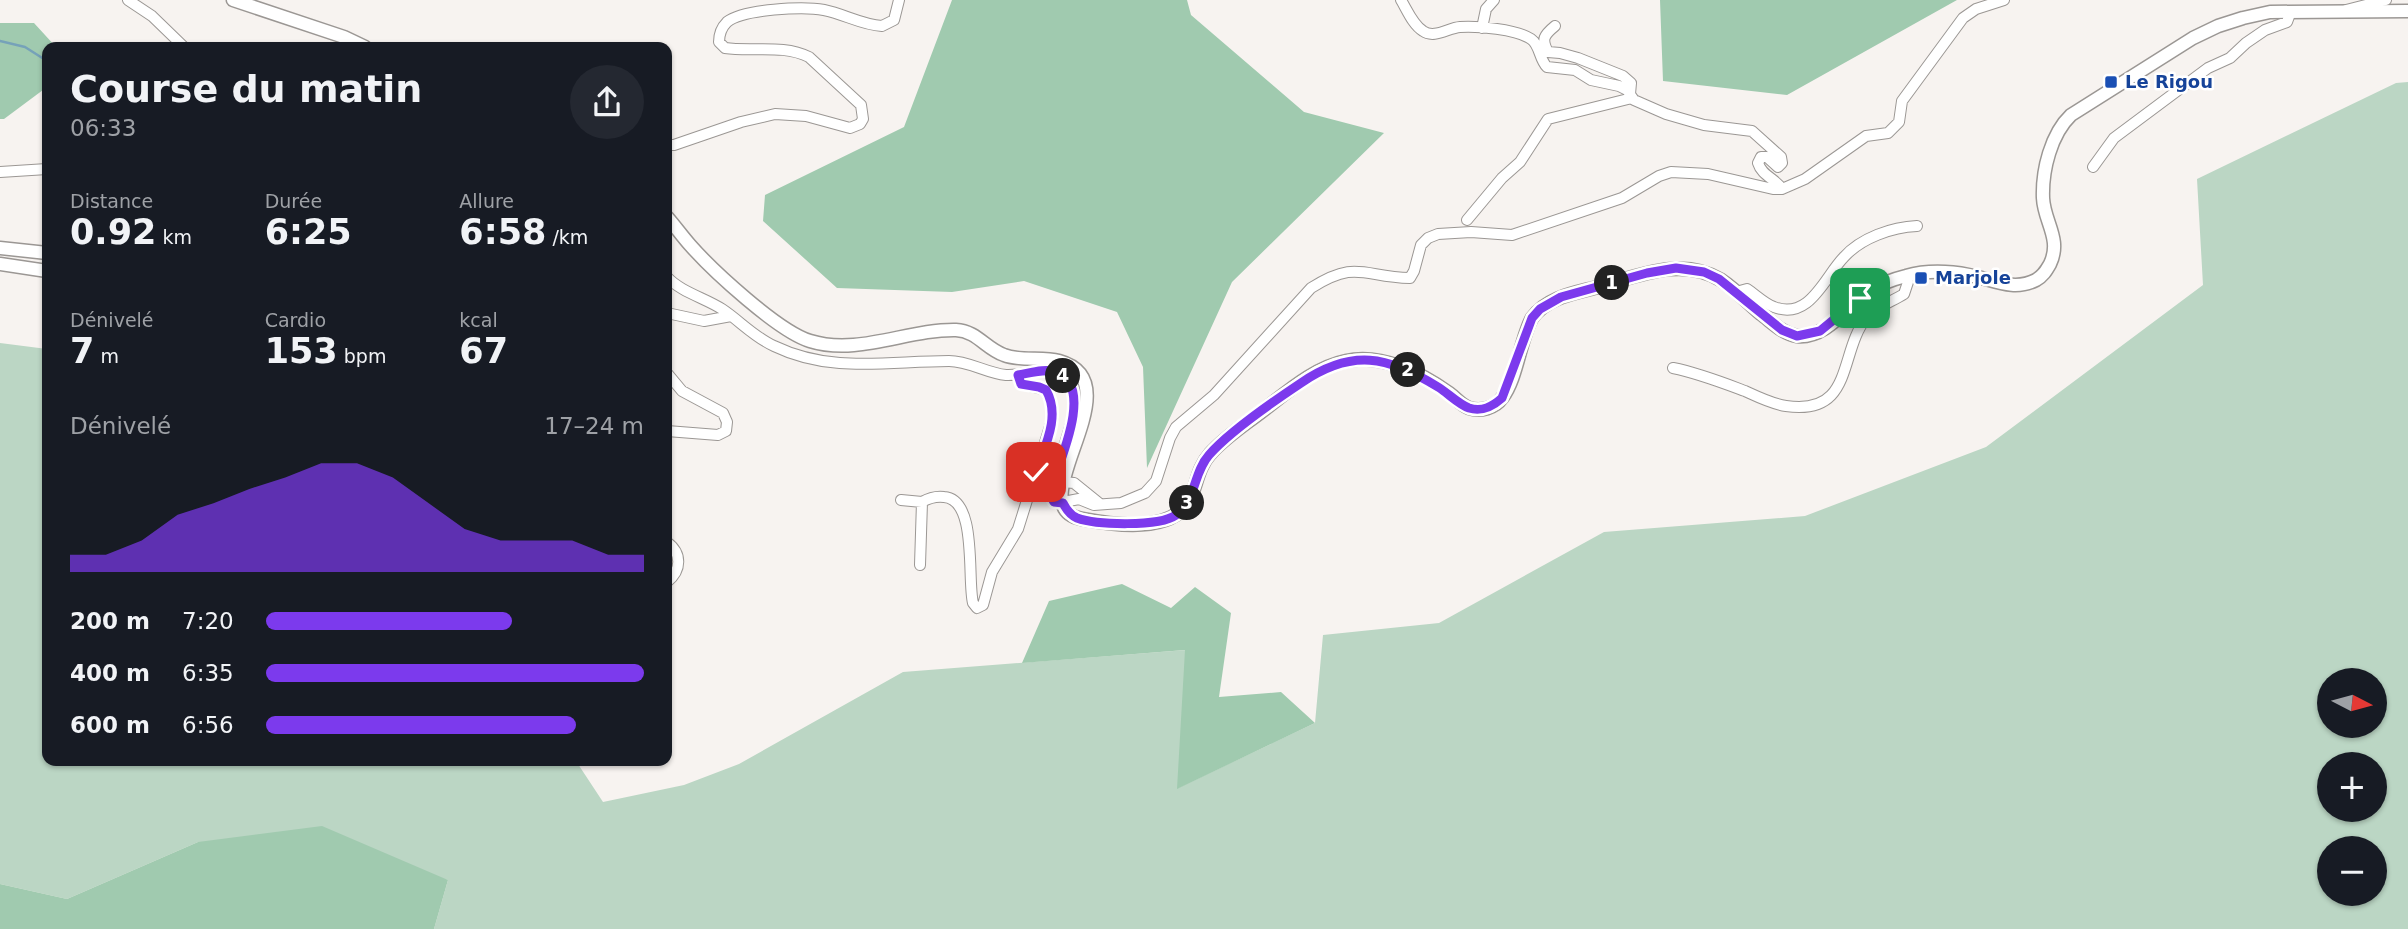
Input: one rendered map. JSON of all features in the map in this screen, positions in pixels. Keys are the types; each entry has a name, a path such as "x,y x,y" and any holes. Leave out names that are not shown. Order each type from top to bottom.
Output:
{"street":[{"path":"128,0 152,16 179,42"},
{"path":"233,0 354,42"},
{"path":"672,145 741,122 775,114 806,116 846,128 854,127 863,119 862,105 808,57 786,49 725,48 719,42 721,29 727,22 741,16 799,8 824,10 874,26 882,26 894,20 899,0"},
{"path":"1401,0 1419,29 1426,33 1435,34 1457,27 1521,34 1536,45 1541,60 1547,67 1575,70 1591,80 1619,86 1631,96 1667,114 1691,122 1752,131 1781,157 1782,163 1778,167 1767,157 1761,157 1758,163 1763,173 1782,188"},
{"path":"1482,28 1486,9 1494,0"},
{"path":"672,280 731,316 756,336 775,347 800,356 862,365 950,361 970,363 996,373 1058,373 1069,380 1076,395 1074,414 1049,493 1054,502 1079,499 1090,504 1121,503 1145,493 1156,481 1176,427 1214,395 1311,288 1330,276 1346,271 1362,271 1410,278 1421,245 1428,238 1438,234 1471,232 1512,235 1622,198 1666,173 1708,174 1773,189 1782,188 1805,178 1866,136 1888,133 1899,122 1902,101 1954,29 1969,13 2004,0"},
{"path":"2344,12 2354,6 2386,0"},
{"path":"672,223 689,244 736,288 782,326 811,342 842,345 880,342 922,333 954,330 977,336 994,351 1005,356 1050,359 1065,363 1082,379 1087,398 1083,421 1062,482 1063,503 1071,514 1083,519 1137,524 1168,520 1186,505 1202,465 1218,446 1299,384 1322,370 1338,363 1367,359 1389,363 1425,379 1466,407 1487,409 1502,398 1529,324 1536,313 1561,297 1647,273 1676,268 1704,272 1736,292 1782,330 1797,336 1820,331 1872,289 1906,276 1941,271 2010,285 2028,283 2041,277 2050,263 2055,246 2044,205 2043,188 2053,141 2065,121 2120,83 2200,34 2243,18 2291,11 2408,11"},
{"path":"2093,167 2114,138 2204,71 2230,58 2266,30 2287,22 2291,11"},
{"path":"1555,26 1543,38 1548,52 1567,54 1623,76 1632,86 1631,96"},
{"path":"1467,220 1502,178 1520,162 1548,119 1631,96"},
{"path":"0,172 42,169"},
{"path":"1736,292 1747,289 1773,307 1796,307 1811,299 1842,259 1860,243 1902,227 1917,226"},
{"path":"0,248 42,252"},
{"path":"0,264 42,270"},
{"path":"1673,368 1712,378 1778,404 1801,407 1822,402 1840,383 1867,317 1904,294 1908,289 1906,276"},
{"path":"672,314 704,321 731,316"},
{"path":"901,500 922,502 945,497 959,505 969,544 972,599 975,606 980,607 985,600 992,572 1018,529 1053,417 1046,390 1021,384 1018,375"},
{"path":"672,379 682,391 723,413 727,422 726,431 718,435 672,431"},
{"path":"1067,466 1100,504"},
{"path":"1062,482 1074,484 1087,492"},
{"path":"920,565 922,502"},
{"path":"672,546 679,560 672,577"}],"green space":[{"path":"952,0 1187,0 1191,15 1304,112 1384,133 1232,282 1147,468 1143,367 1117,312 1024,281 952,292 837,288 763,221 765,195 904,127"},
{"path":"1660,0 1957,0 1787,95 1663,81"},
{"path":"0,23 34,23 51,42 42,42 42,91 4,119 0,119"},
{"path":"2408,82 2408,929 434,929 448,880 198,842 67,899 0,884 0,343 42,348 42,766 579,766 603,802 684,785 739,764 903,672 1186,650 1178,788 1315,723 1323,635 1439,623 1604,532 1805,516 1986,447 2203,285 2197,179 2396,83"},
{"path":"1122,584 1171,608 1195,587 1231,613 1219,697 1281,692 1315,723 1177,789 1185,650 1022,663 1049,601"},
{"path":"322,826 448,880 434,929 0,929 0,884 67,899 198,842"}],"waterway":[{"path":"0,41 25,47 42,58"}],"place":[{"name":"Le Rigou","path":"2111,82"},
{"name":"Marjole","path":"1921,278"}],"route":[{"path":"1036,472 1051,427 1053,409 1046,390 1021,384 1018,375 1042,371 1058,373 1069,380 1076,395 1074,414 1049,493 1054,502 1063,503 1071,514 1083,519 1150,524 1168,520 1184,508 1202,465 1224,440 1299,384 1338,363 1367,359 1401,367 1449,393 1466,407 1487,409 1502,398 1532,318 1540,309 1561,297 1647,273 1685,268 1719,279 1782,330 1797,336 1820,331 1860,298"}]}
